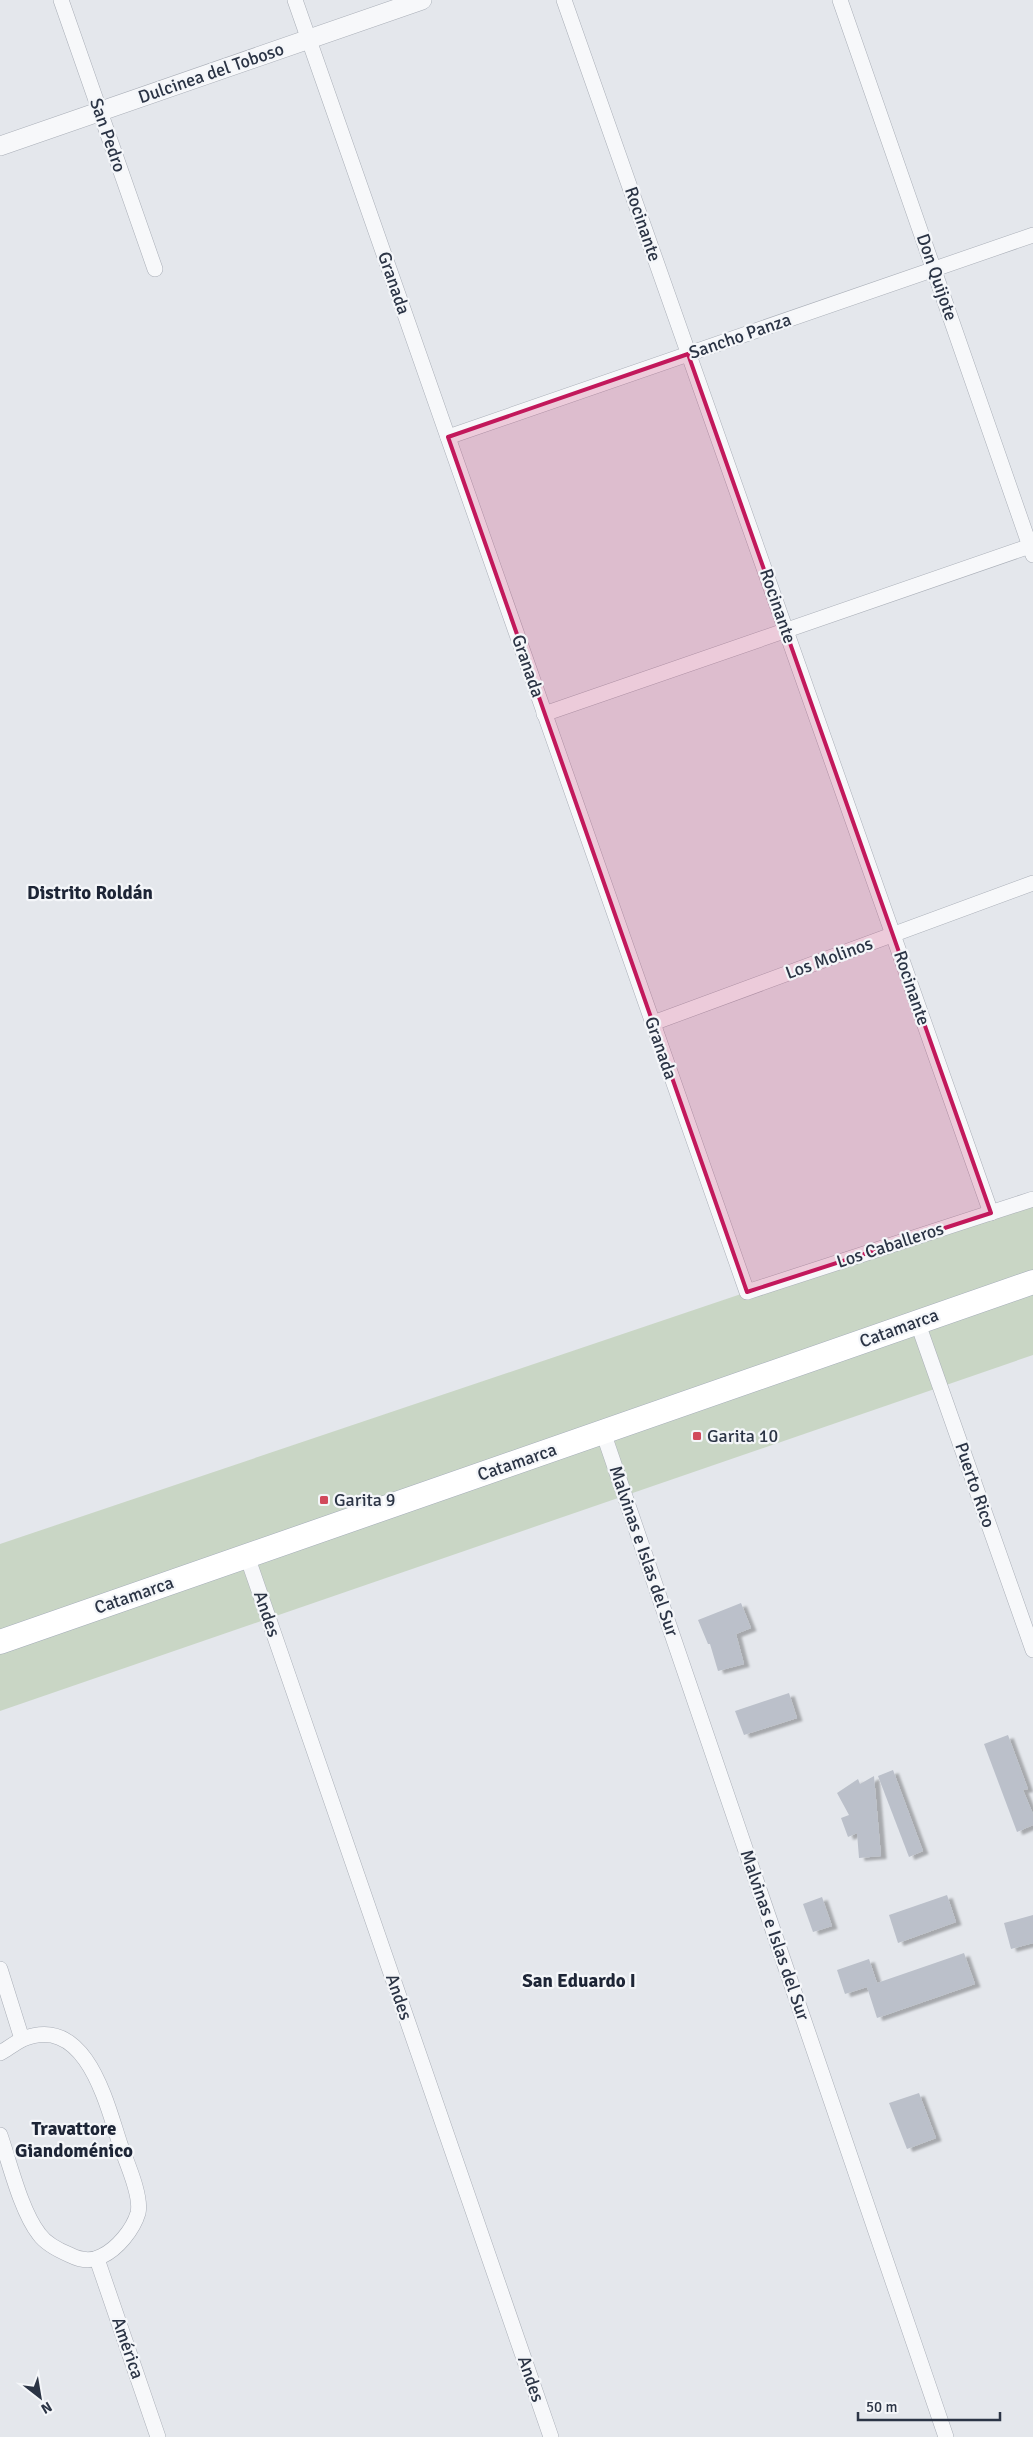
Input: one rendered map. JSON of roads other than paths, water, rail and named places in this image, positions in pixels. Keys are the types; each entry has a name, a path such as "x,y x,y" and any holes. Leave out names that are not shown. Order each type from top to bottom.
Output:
{"main road":[{"name":"Catamarca","path":"0,1642 1033,1282"}],"street":[{"name":"San Pedro","path":"61,0 155,269"},
{"name":"Granada","path":"295,0 747,1292"},
{"name":"Dulcinea del Toboso","path":"0,146 422,0"},
{"name":"Rocinante","path":"564,0 991,1213"},
{"name":"Don Quijote","path":"840,0 1032,548"},
{"name":"Sancho Panza","path":"448,437 1033,234"},
{"path":"544,714 786,630 1032,548"},
{"name":"Los Molinos","path":"653,1023 1033,883"},
{"name":"Los Caballeros","path":"747,1292 1033,1199"},
{"name":"Puerto Rico","path":"917,1321 1033,1650"},
{"name":"Malvinas e Islas del Sur","path":"603,1432 946,2437"},
{"name":"Andes","path":"247,1556 551,2437"},
{"path":"0,1969 22,2040"},
{"path":"0,2054 22,2040 38,2036 56,2037 69,2043 88,2062 100,2082 137,2192 138,2213 126,2234 110,2252 97,2259 81,2260 56,2249 39,2235 29,2218 0,2135"},
{"name":"América","path":"97,2259 158,2437"}],"place":[{"name":"Garita 10","path":"697,1436"},
{"name":"Garita 9","path":"324,1500"}],"district":[{"name":"Distrito Roldán","path":"90,893"},
{"name":"San Eduardo I","path":"579,1981"},
{"name":"Travattore Giandoménico","path":"74,2140"}]}
